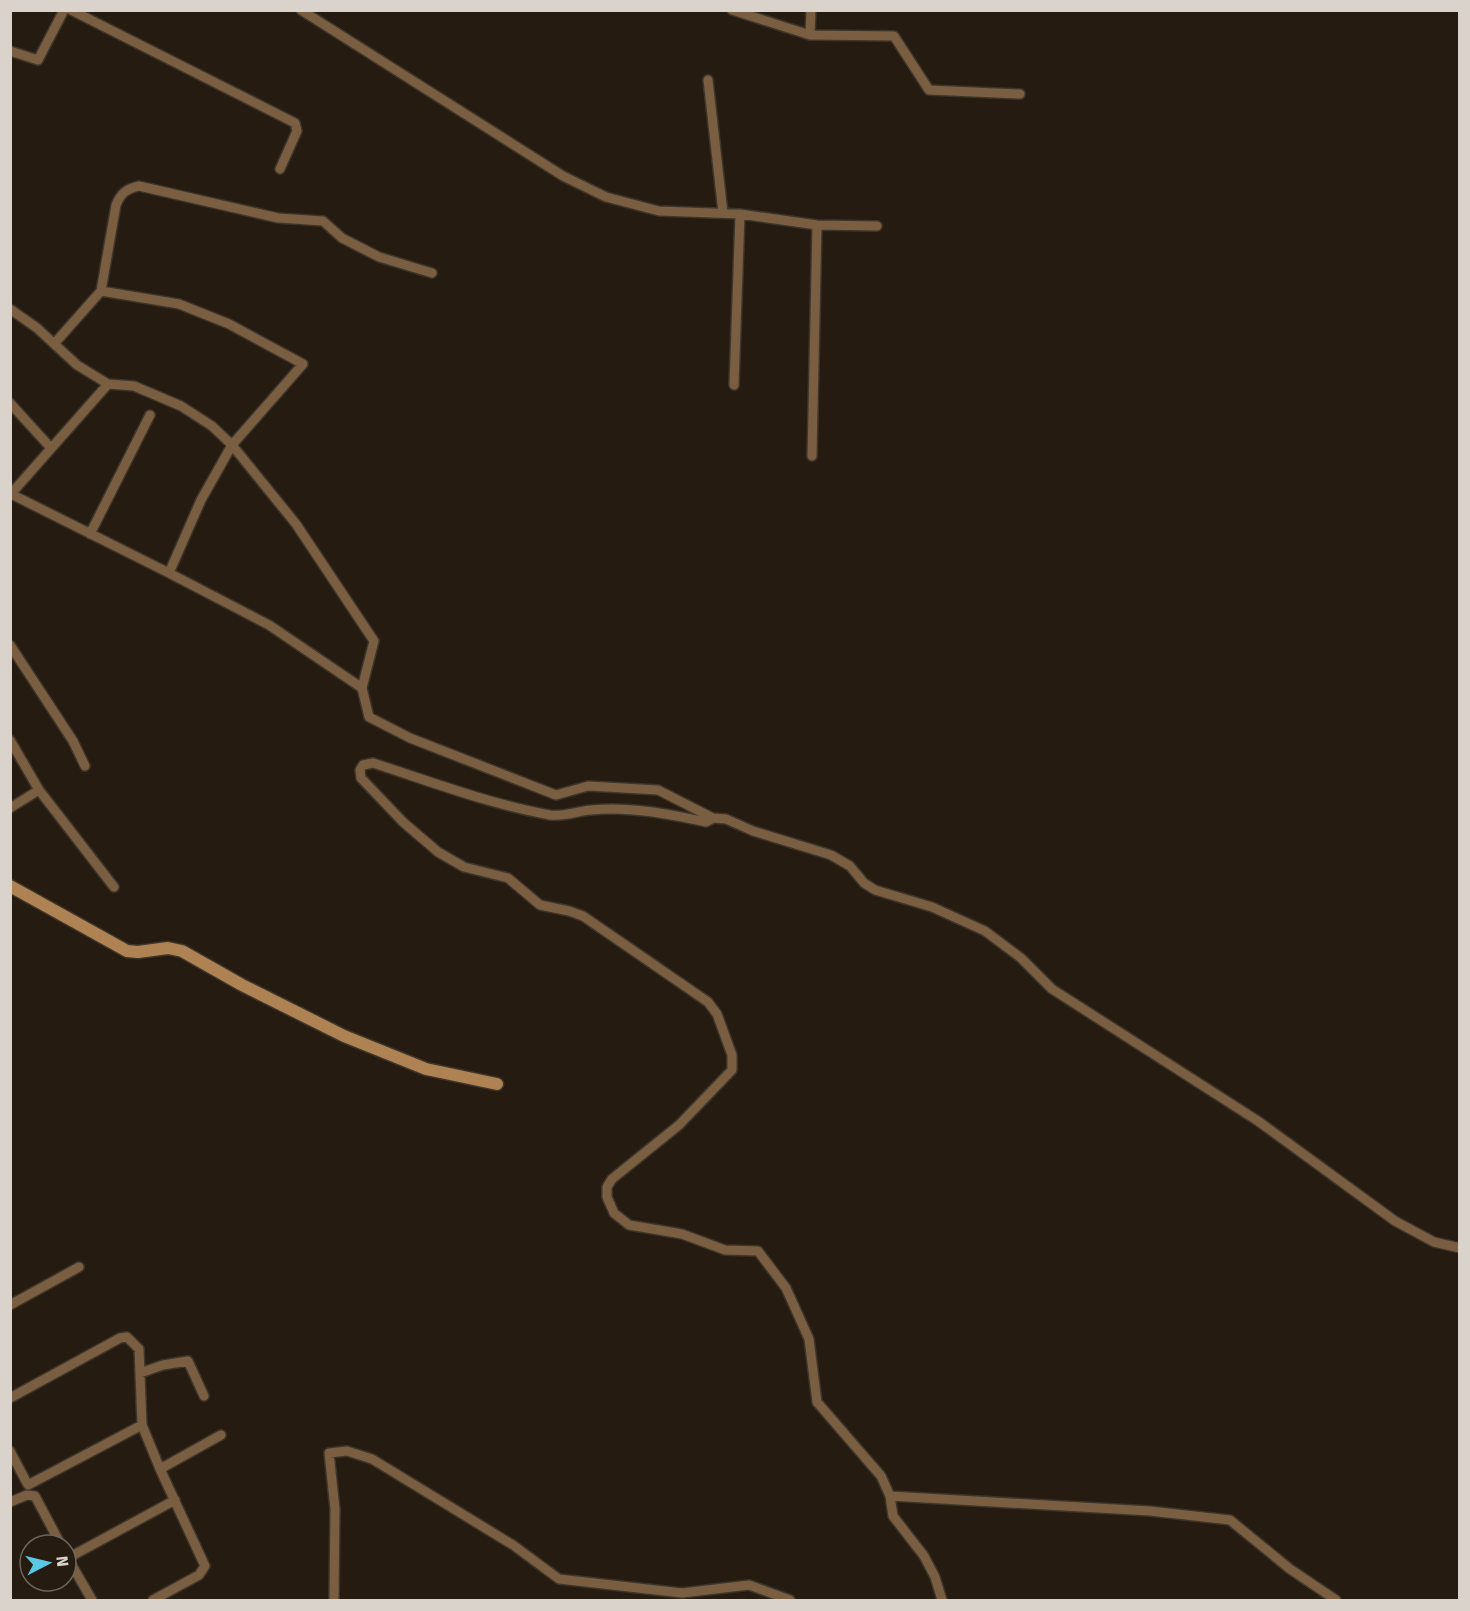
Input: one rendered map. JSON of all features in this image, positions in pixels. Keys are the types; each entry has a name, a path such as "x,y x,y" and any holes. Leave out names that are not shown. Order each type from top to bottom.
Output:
{"street":[{"path":"10,51 38,60 64,10"},
{"path":"71,10 295,123 297,131 280,169"},
{"path":"301,10 563,176 606,197 659,211 740,214 817,225 877,226"},
{"path":"732,10 810,35 894,36 929,90 1020,94"},
{"path":"810,35 811,10"},
{"path":"708,80 723,213"},
{"path":"54,344 101,291 119,198 130,188 139,186 278,218 318,220 328,223 342,238 379,257 432,273"},
{"path":"734,386 740,214"},
{"path":"812,456 817,225"},
{"path":"101,291 179,304 229,324 303,364 232,445 201,500 170,573"},
{"path":"10,309 38,328 77,365 108,384 134,386 181,406 212,426 232,445 299,528 374,641 362,688 369,717 410,738 556,795 588,786 658,790 713,818 726,819 753,831 831,855 850,866 864,883 875,890 932,907 985,931 1021,958 1052,989 1258,1121 1395,1221 1434,1242 1460,1248"},
{"path":"108,384 10,494 170,573 268,625 362,688"},
{"path":"10,404 50,447"},
{"path":"90,534 150,415"},
{"path":"10,645 67,732 85,766"},
{"path":"10,740 39,790 114,887"},
{"path":"713,818 705,822 658,812 592,810 563,816 552,815 499,806 373,764 363,765 360,770 361,777 403,822 438,852 464,867 508,878 540,905 583,916 708,1002 717,1014 732,1055 732,1070 679,1125 612,1179 607,1187 607,1197 614,1213 629,1225 682,1234 725,1250 758,1251 786,1288 809,1340 817,1402 881,1476 890,1496 893,1516 924,1556 935,1577 942,1600"},
{"path":"10,808 39,790"},
{"path":"10,886 127,951 138,952 168,948 182,951 242,985 344,1036 426,1069 497,1084"},
{"path":"10,1305 79,1268"},
{"path":"10,1398 120,1338 127,1337 134,1340 139,1349 142,1425 204,1562 204,1569 153,1600"},
{"path":"140,1373 163,1365 188,1361 204,1396"},
{"path":"28,1485 142,1425"},
{"path":"160,1469 221,1435"},
{"path":"334,1600 335,1509 329,1453 347,1450 372,1459 449,1505 513,1545 559,1579 682,1593 749,1585 790,1600"},
{"path":"10,1451 55,1533"},
{"path":"10,1502 27,1496 35,1496"},
{"path":"890,1496 1150,1511 1230,1520 1290,1569 1336,1600"},
{"path":"78,1551 175,1500"},
{"path":"78,1576 92,1600"}]}
